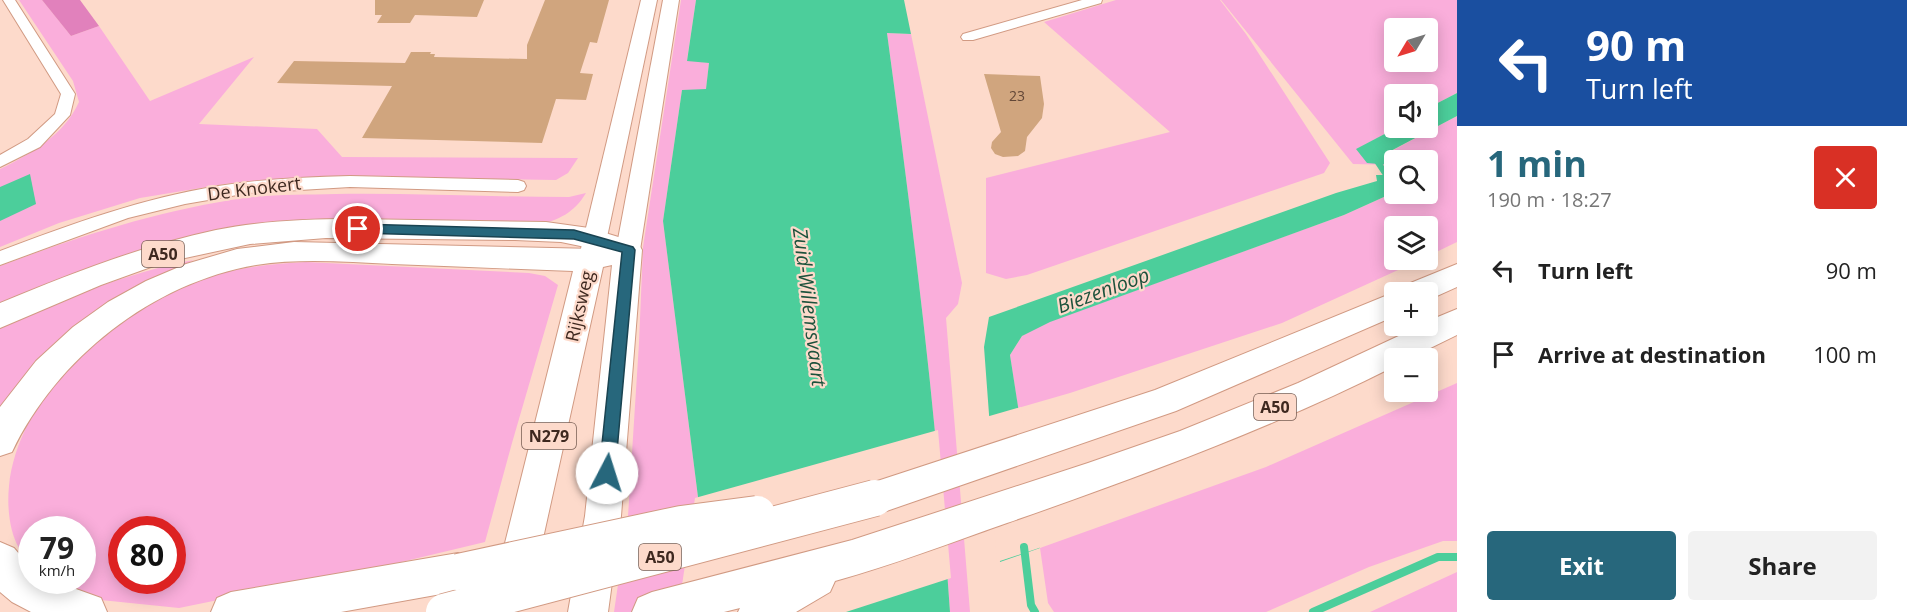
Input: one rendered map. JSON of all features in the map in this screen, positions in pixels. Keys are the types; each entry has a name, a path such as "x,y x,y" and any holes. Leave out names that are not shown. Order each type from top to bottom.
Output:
{"highway":[{"name":"A50","path":"0,316 129,264 172,251 247,235 336,228 538,232 574,234 593,250"},
{"name":"Rijksweg","path":"508,612 593,250"},
{"name":"A50","path":"0,441 4,430 35,384 66,350 104,320 151,292 216,265 261,254 302,251 628,250"},
{"path":"588,612 603,516 628,250"},
{"path":"1438,283 1457,275"},
{"name":"A50","path":"444,612 875,498 1164,401 1384,308"},
{"name":"A50","path":"652,612 852,558 1088,479 1190,442 1310,393 1457,321"},
{"name":"A50","path":"231,612 458,572 681,524 875,498"},
{"name":"A50","path":"758,612 852,558"},
{"path":"0,561 6,573 33,594 87,612"}],"main road":[{"name":"Rijksweg","path":"593,250 649,0"},
{"path":"628,250 671,0"}],"street":[{"path":"0,162 34,143 62,115 68,94 9,0"},
{"path":"968,37 1096,0"},
{"name":"De Knokert","path":"0,258 83,225 151,205 248,187 308,182 518,186"}],"shaded area":[{"path":"19,0 42,0 71,36 99,26 150,101 254,57 199,124 317,129 342,157 578,158 568,173 556,180 326,176 225,184 140,198 59,223 0,247 0,169 35,150 56,134 73,114 79,102 73,81"},
{"path":"42,0 80,0 99,26 71,36"},
{"path":"681,0 696,0 687,60 709,63 706,90 682,90 663,221 698,497 679,612 614,612 628,516 643,247"},
{"path":"1116,0 1220,0 1246,34 1330,163 1324,173 1027,275 1006,279 986,273 986,178 1170,132 1044,22"},
{"path":"1221,0 1457,0 1457,93 1438,103 1438,84 1384,84 1384,134 1357,149 1384,161 1384,165 1353,164"},
{"path":"887,33 911,34 962,283 958,304 946,318 970,612 950,612 923,322"},
{"path":"1457,116 1457,242 1438,251 1438,216 1384,216 1384,270 1398,270 1282,323 1018,408 1010,355 1022,336 1035,327 1344,215 1384,197 1384,204 1438,204 1438,150 1393,150 1416,138 1438,138 1438,126"},
{"path":"586,193 565,215 537,225 318,220 127,255 0,303 0,266 121,225 213,203 290,195 569,197"},
{"path":"194,260 151,280 0,415 0,326 119,279"},
{"path":"306,262 529,273 545,276 558,285 485,542 389,565 179,608 91,599 80,594 96,594 96,516 18,516 18,545 11,526 9,486 16,454 28,424 45,395 66,369 90,345 117,324 145,305 189,283 221,273"},
{"path":"1457,383 1457,541 1443,541 1369,567 1266,612 1054,612 1048,603 1040,548 1266,467 1414,402 1438,402 1438,391"},
{"path":"1457,572 1457,612 1370,612"}],"water":[{"name":"Zuid-Willemsvaart","path":"696,0 904,0 911,34 887,33 923,322 950,612 681,612 698,497 663,221 682,90 706,89 709,63 687,61"},
{"path":"1457,93 1457,116 1438,126 1438,103"},
{"path":"1384,134 1384,138 1415,138 1393,150 1384,150 1384,164 1367,163 1356,149"},
{"path":"30,174 36,204 0,221 0,187"},
{"path":"1376,175 1384,175 1384,197 1344,215 1050,322 1022,336 1010,355 1040,548 1000,562 984,347 989,317 1336,193 1377,181"}],"pier":[{"path":"1021,407 1042,547 997,562 986,417"},
{"path":"938,430 951,578 846,612 678,612 695,498"}],"building":[{"path":"375,0 484,0 477,17 415,15 410,23 377,23 382,15 375,15"},
{"path":"545,0 609,0 597,43 590,42 580,73 593,74 586,100 556,99 542,143 362,138 392,86 277,83 294,61 405,63 411,52 431,52 430,54 435,54 434,57 527,59 527,45"},
{"path":"984,74 1040,76 1044,104 1042,118 1027,137 1025,151 1018,156 1003,157 995,154 991,148 992,142 1001,132"}],"waterway":[{"name":"Biezenloop","path":"1375,158 1384,172"},
{"name":"Biezenloop","path":"1024,547 1031,605 1035,612"},
{"name":"Biezenloop","path":"1313,612 1438,557 1457,557"}],"route":[{"path":"358,229 574,234 628,250 607,473"}]}
